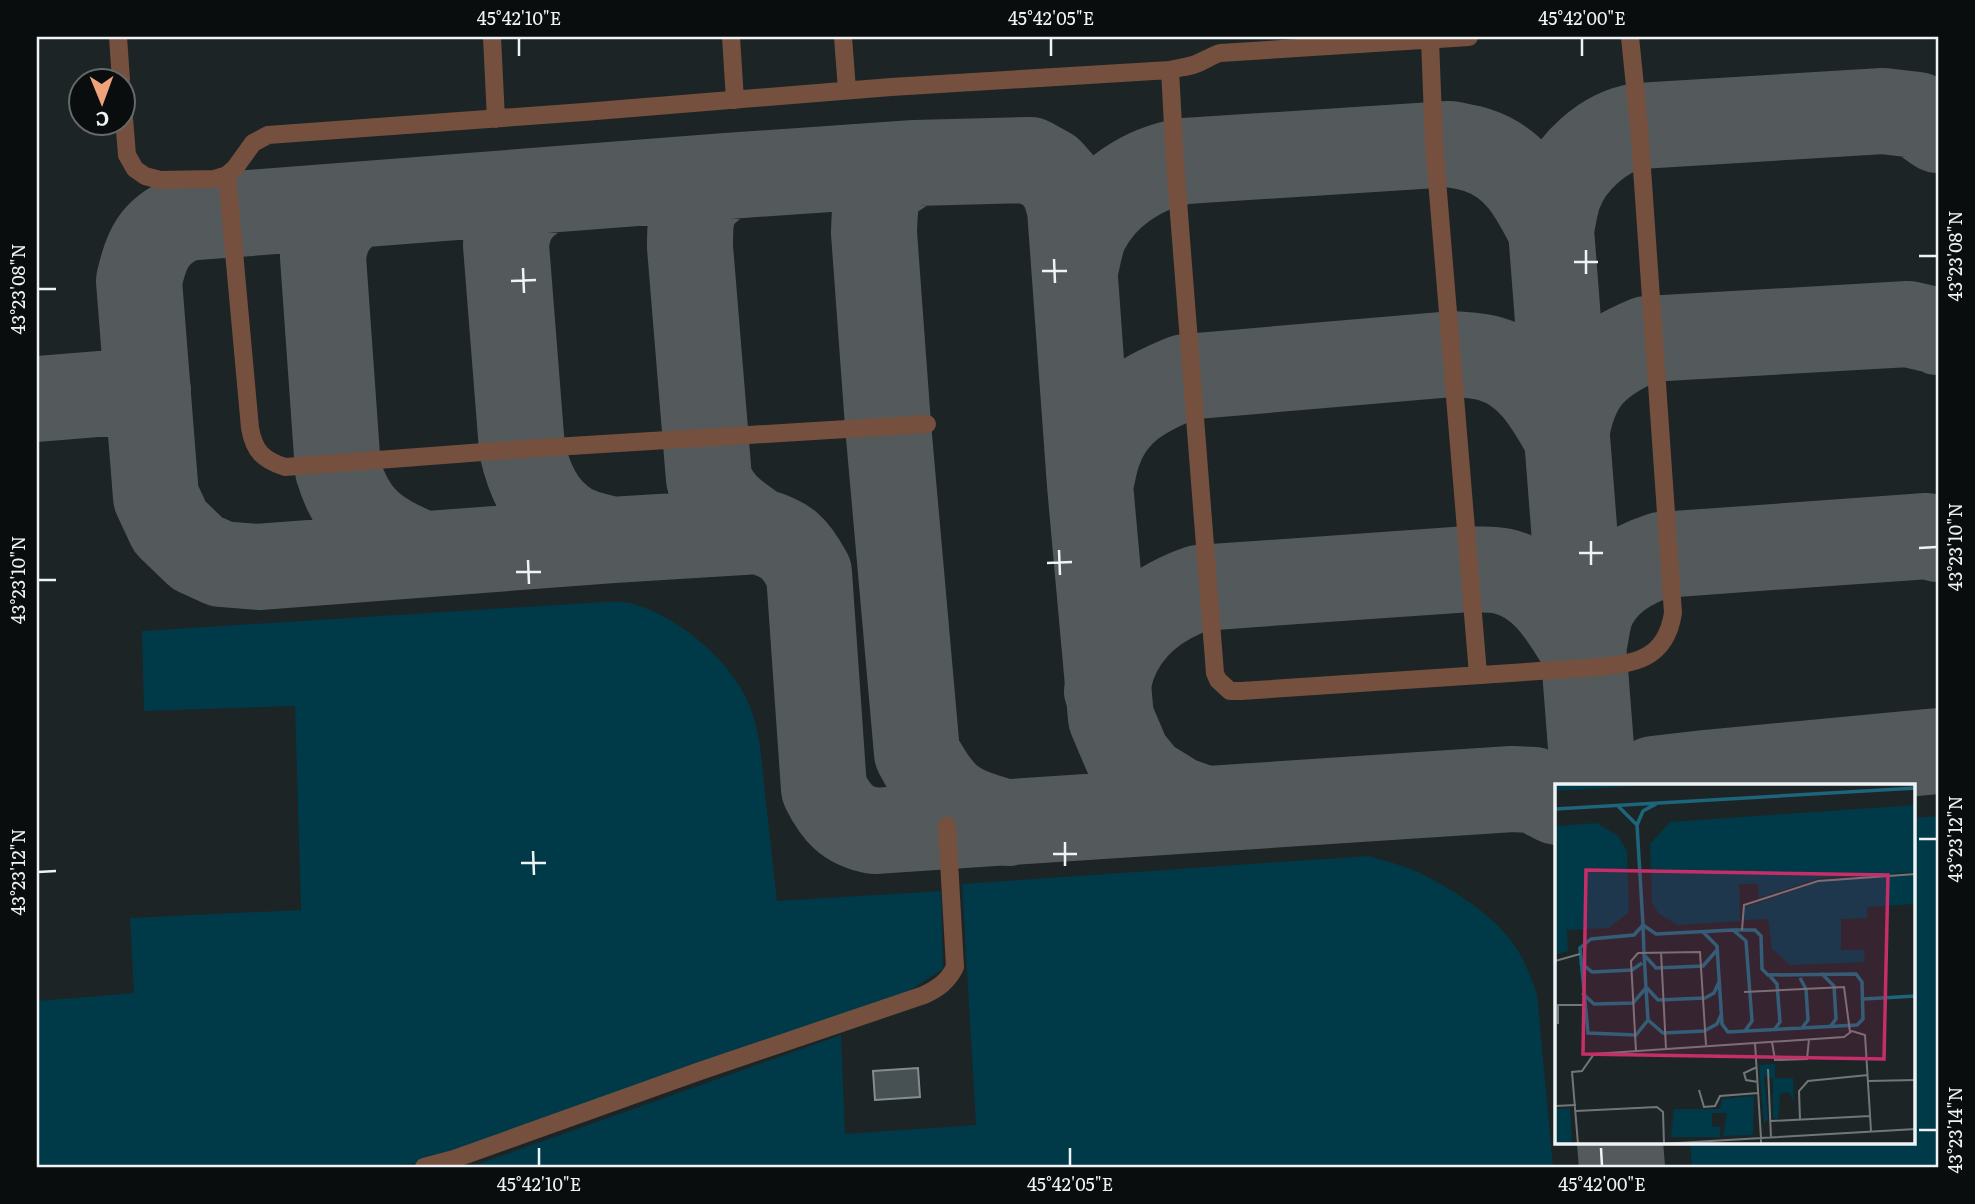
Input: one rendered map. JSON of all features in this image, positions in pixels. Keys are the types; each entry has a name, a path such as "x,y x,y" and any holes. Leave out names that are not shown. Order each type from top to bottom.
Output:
{"lane":[{"path":"118,37 120,66"},
{"path":"492,37 496,119"},
{"path":"731,37 735,100"},
{"path":"843,37 848,90"},
{"path":"125,136 127,155 135,169 145,176 160,180 214,178 227,175 253,143 268,135 848,90 1170,70 1220,54 1469,37"},
{"path":"1170,70 1214,661 1218,680 1230,691 1241,691 1626,664 1641,660 1652,652 1670,629 1673,613 1639,126 1630,37"},
{"path":"1430,40 1434,144 1478,674"},
{"path":"227,175 252,441 258,452 271,462 285,467 522,449 927,424"},
{"path":"424,1167 454,1159 937,989 949,979 955,967 947,826"}],"shaded area":[{"path":"603,602 630,603 648,609 684,629 718,658 743,691 751,709 759,741 777,901 941,891 943,969 895,1000 419,1163 364,1167 37,1167 37,1001 134,993 130,918 301,910 295,706 144,711 142,631"},
{"path":"1938,816 1938,1167 1692,1167 1690,1144 1916,1144 1916,818"},
{"path":"1368,856 1414,870 1460,896 1497,925 1520,954 1537,994 1553,1167 470,1167 841,1035 845,1134 976,1125 962,884"}],"building":[{"path":"918,1068 920,1097 875,1100 873,1071"}],"taxiway":[{"path":"1594,784 1551,230 1563,184 1579,161 1601,142 1613,134 1639,126 1883,111 1917,115 1938,130"},
{"path":"1075,270 1085,232 1093,218 1114,194 1140,176 1169,164 1185,161 1450,144 1474,149 1503,163 1530,193 1551,230"},
{"path":"1204,809 1177,799 1146,780 1128,758 1111,718 1090,485 1070,209 1064,187 1050,171 1030,160 915,163 185,218 159,235 148,250 139,281 156,497 170,527 197,553 221,564 258,567 758,531 776,537 794,550 809,573 824,789 838,812 856,826 874,831 1512,789 1534,790 1555,801"},
{"path":"915,163 893,177 881,190 875,207 874,233 917,753 935,783 953,801 963,808 1008,823"},
{"path":"727,176 700,198 693,213 690,233 709,479 723,503 758,531"},
{"path":"546,190 518,212 510,226 506,245 522,449 533,482 551,511 575,528 612,540"},
{"path":"359,205 338,220 330,232 323,257 338,470 351,501 369,524 392,540 423,554"},
{"path":"1566,436 1575,401 1591,375 1614,355 1647,339 1908,324 1938,332"},
{"path":"1090,485 1104,438 1121,414 1156,390 1185,377 1453,354 1477,356 1504,364 1527,380 1544,400 1566,436"},
{"path":"37,399 148,390"},
{"path":"1583,649 1591,611 1603,591 1629,569 1661,555 1927,536 1938,539"},
{"path":"1107,691 1119,651 1136,626 1171,600 1199,588 1469,569 1498,570 1529,582 1540,591 1559,612 1583,649"},
{"path":"1645,784 1654,779 1706,773 1938,751"},
{"path":"1620,1144 1622,1167"}]}
